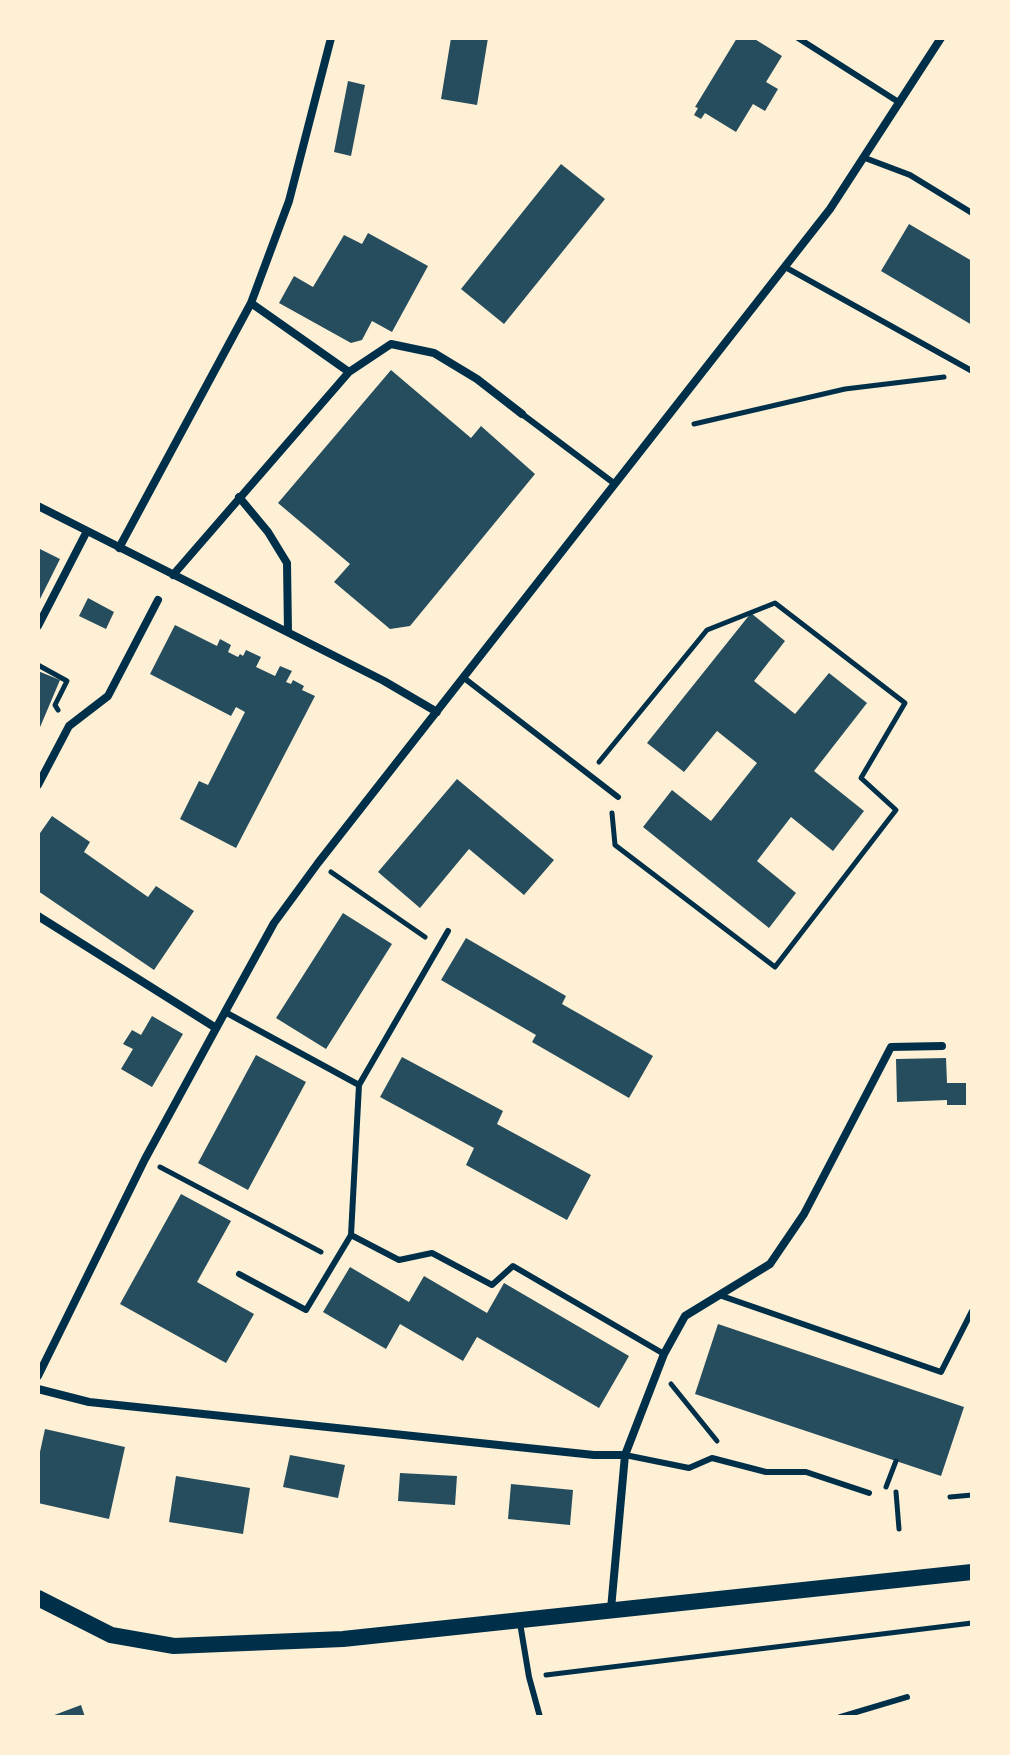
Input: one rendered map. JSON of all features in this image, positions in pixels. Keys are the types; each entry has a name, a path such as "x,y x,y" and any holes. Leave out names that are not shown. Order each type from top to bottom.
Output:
{"main road":[{"path":"38,1598 111,1635 174,1646 343,1639 972,1572"}],"street":[{"path":"119,548 251,303 289,201 331,38"},
{"path":"38,1376 145,1159 274,923 830,209 941,38"},
{"path":"251,303 349,372"},
{"path":"173,575 349,372 391,344 434,353 477,379 522,414"},
{"path":"239,497 268,532 287,563 288,632"},
{"path":"38,506 384,681 437,712"},
{"path":"38,626 87,531"},
{"path":"38,785 69,726 108,696 158,600"},
{"path":"38,916 216,1028"},
{"path":"611,1609 625,1455 664,1354 685,1316 770,1264 804,1214 891,1047 942,1046"},
{"path":"38,1389 105,1403 594,1455 625,1455"}],"lane":[{"path":"798,38 900,103"},
{"path":"865,158 910,175 972,213"},
{"path":"785,267 972,371"},
{"path":"522,414 615,484"},
{"path":"464,678 618,797"},
{"path":"239,1274 306,1310 351,1235 359,1085 448,931"},
{"path":"225,1012 359,1085"},
{"path":"351,1235 399,1260 432,1253 492,1285 513,1266 664,1354"},
{"path":"719,1295 941,1372 972,1311"},
{"path":"625,1455 689,1468 712,1458 766,1472 806,1472 869,1493"},
{"path":"520,1619 529,1677 540,1717"},
{"path":"840,1717 907,1697"}],"path":[{"path":"694,424 845,389 956,375"},
{"path":"589,775 707,630 775,603 905,703 861,778 896,810 775,967 615,845 612,813 618,797"},
{"path":"38,665 67,681 55,705 69,726"},
{"path":"318,863 439,947"},
{"path":"145,1159 336,1260"},
{"path":"656,1375 675,1386 718,1441"},
{"path":"886,1488 896,1461"},
{"path":"896,1492 899,1529"},
{"path":"950,1497 972,1495"},
{"path":"529,1677 972,1623"}],"building":[{"path":"451,38 488,38 477,105 441,99"},
{"path":"737,38 753,38 782,56 766,82 778,89 765,111 753,104 736,132 705,113 701,119 694,115 698,108 695,107"},
{"path":"348,81 365,85 351,156 334,152"},
{"path":"561,164 605,199 504,324 461,289"},
{"path":"909,224 972,261 972,325 881,271"},
{"path":"368,233 428,266 392,332 372,321 362,340 351,343 279,303 294,276 313,287 344,235 362,244"},
{"path":"391,370 471,438 481,426 535,474 410,626 390,629 334,582 350,564 278,503"},
{"path":"38,548 60,559 38,603"},
{"path":"88,598 114,612 106,629 79,616"},
{"path":"751,613 785,641 754,681 795,714 829,673 867,703 814,771 864,811 833,851 791,817 757,861 796,893 769,928 643,827 672,790 711,821 757,763 717,731 684,772 647,743"},
{"path":"175,625 217,646 220,639 231,645 228,652 238,657 240,654 243,656 246,650 261,657 256,667 275,676 280,666 292,671 286,682 291,684 293,680 304,686 302,690 315,696 236,848 180,819 199,781 208,785 245,712 236,707 231,716 150,674"},
{"path":"38,671 60,680 38,732"},
{"path":"457,779 554,860 524,895 469,849 420,908 378,872"},
{"path":"52,816 90,842 84,852 148,897 156,886 194,911 154,970 38,891 38,836"},
{"path":"343,913 392,944 326,1049 276,1018"},
{"path":"466,938 566,996 562,1004 653,1056 629,1098 532,1042 536,1035 441,980"},
{"path":"152,1016 183,1034 152,1087 121,1069 133,1049 123,1044 132,1030 141,1035"},
{"path":"256,1055 306,1082 248,1190 198,1163"},
{"path":"402,1057 503,1111 497,1124 591,1175 567,1220 466,1165 474,1148 380,1097"},
{"path":"946,1058 947,1083 966,1083 966,1105 947,1105 947,1100 897,1102 896,1059"},
{"path":"181,1194 231,1221 197,1282 254,1314 226,1363 120,1304"},
{"path":"350,1267 409,1302 424,1276 487,1313 504,1283 629,1356 599,1408 477,1337 463,1361 400,1324 386,1349 323,1312"},
{"path":"718,1324 964,1407 941,1476 695,1394"},
{"path":"45,1429 125,1447 109,1519 38,1503 38,1461"},
{"path":"290,1455 345,1465 338,1498 283,1487"},
{"path":"400,1473 457,1476 455,1505 398,1501"},
{"path":"176,1476 250,1488 243,1534 169,1522"},
{"path":"511,1484 573,1490 570,1525 508,1519"},
{"path":"81,1705 85,1717 49,1717"}]}
